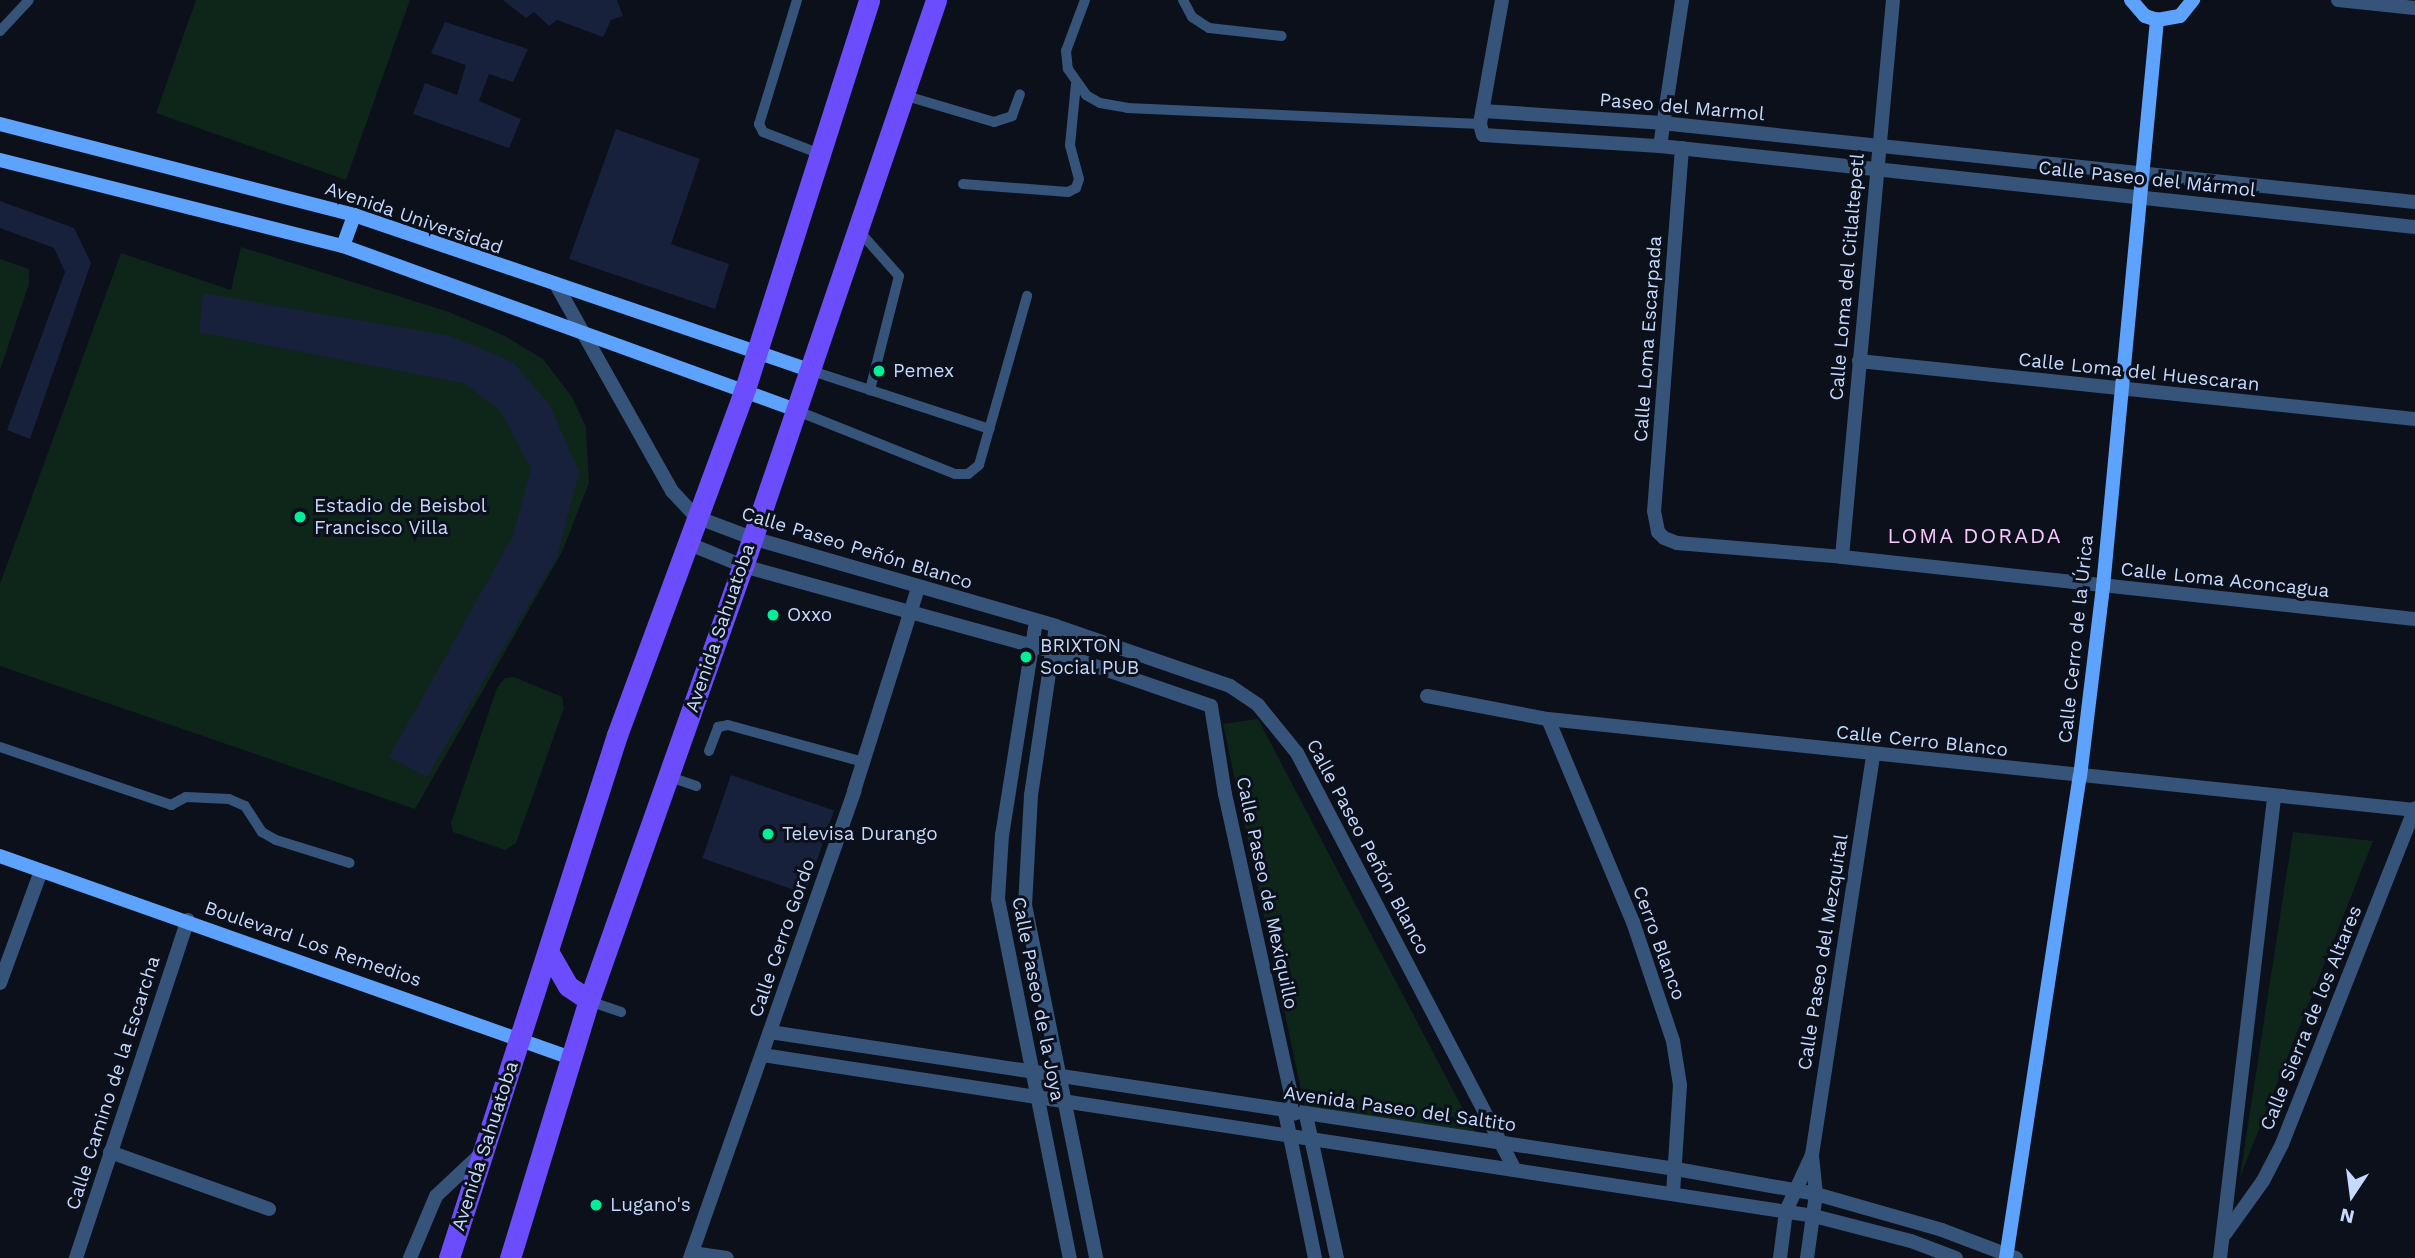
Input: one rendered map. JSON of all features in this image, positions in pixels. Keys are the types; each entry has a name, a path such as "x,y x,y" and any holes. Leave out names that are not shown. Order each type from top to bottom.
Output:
{"main road":[{"name":"Avenida Sahuatoba","path":"449,1258 550,953 617,735 745,389 818,153 869,0"},
{"name":"Avenida Sahuatoba","path":"510,1258 589,1000 743,566 936,0"},
{"path":"550,953 568,986 589,1000"}],"street":[{"path":"1502,0 1482,123 1876,171"},
{"path":"1660,146 1682,0"},
{"name":"Calle Loma del Citlaltepetl","path":"1842,557 1877,145 1893,0"},
{"path":"2131,0 2145,16 2157,20 2180,16 2193,0"},
{"path":"2338,0 2415,8"},
{"name":"Calle Cerro de la Úrica","path":"2009,1257 2080,777 2103,587 2140,173 2157,20"},
{"name":"Paseo del Marmol","path":"1482,123 1662,123 1877,145"},
{"name":"Avenida Universidad","path":"0,124 354,215 558,288 809,370"},
{"name":"Calle Paseo del Mármol","path":"1877,145 2415,202"},
{"name":"Calle Loma Escarpada","path":"1658,532 1654,511 1682,148"},
{"path":"0,160 343,246 745,389 795,410"},
{"name":"Calle Paseo del Mármol","path":"1876,171 2415,227"},
{"path":"343,246 354,215"},
{"path":"558,288 672,491 696,517"},
{"name":"Calle Loma del Huescaran","path":"1858,361 2415,419"},
{"name":"Calle Paseo Peñón Blanco","path":"696,517 752,538 918,589 1056,626 1230,686 1258,705 1297,753 1504,1144 1514,1168"},
{"name":"Calle Loma Aconcagua","path":"1658,532 1676,544 1842,557 2415,619"},
{"path":"687,542 743,566 1032,645 1211,706 1230,686"},
{"name":"Calle Cerro Gordo","path":"691,1255 863,762 918,589"},
{"name":"Calle Paseo de la Joya","path":"1036,621 1002,835 998,899 1070,1258"},
{"name":"Calle Paseo de la Joya","path":"1056,626 1031,795 1024,885 1028,924 1096,1258"},
{"name":"Calle Cerro Blanco","path":"1427,696 1548,719 2080,777 2415,809"},
{"name":"Calle Paseo de Mexiquillo","path":"1211,706 1225,794 1295,1114 1311,1139 1337,1258"},
{"name":"Cerro Blanco","path":"1548,719 1633,922 1674,1041 1680,1085 1673,1192"},
{"name":"Calle Paseo del Mezquital","path":"1807,1258 1816,1194 1812,1155 1873,755"},
{"name":"Calle Sierra de los Altares","path":"2220,1258 2225,1234 2274,796"},
{"name":"Calle Sierra de los Altares","path":"2225,1234 2263,1181 2281,1144 2415,809"},
{"name":"Boulevard Los Remedios","path":"0,856 188,920 571,1058"},
{"path":"0,984 41,871"},
{"name":"Calle Camino de la Escarcha","path":"82,1256 110,1152 188,920"},
{"name":"Avenida Paseo del Saltito","path":"770,1032 1059,1075 1295,1114 1676,1169 1816,1194 1942,1230 2009,1257"},
{"path":"762,1055 1786,1211 1911,1241 1956,1258"},
{"name":"Calle Paseo de Mexiquillo","path":"1295,1114 1291,1136 1315,1258"},
{"path":"110,1152 269,1209"},
{"path":"410,1258 436,1196 483,1152"},
{"name":"Calle Paseo del Mezquital","path":"1780,1258 1786,1211 1793,1190 1812,1155"},
{"path":"691,1255 727,1258"}],"lane":[{"path":"0,30 29,0"},
{"path":"797,0 759,124 763,132 818,153"},
{"path":"963,184 1068,192 1076,188 1079,178 1070,145 1076,84 1066,51 1085,0"},
{"path":"1183,0 1192,17 1209,28 1282,36"},
{"path":"1076,84 1100,103 1127,108 1482,123"},
{"path":"903,95 994,122 1012,116 1020,94"},
{"path":"857,229 899,275 870,390"},
{"path":"795,410 955,474 968,474 979,464 1027,296"},
{"path":"809,370 990,429"},
{"path":"709,751 718,727 728,725 863,762"},
{"path":"0,747 171,805 186,797 229,799 245,806 262,832 276,840 350,863"},
{"path":"667,776 696,786"},
{"path":"589,1000 621,1012"}],"green space":[{"path":"196,0 410,0 346,180 156,113"},
{"name":"Estadio de Beisbol Francisco Villa","path":"241,247 449,312 503,335 543,359 572,397 586,427 589,483 562,552 415,809 0,666 0,584 121,253 231,290"},
{"path":"0,259 29,269 29,284 0,370"},
{"path":"514,677 562,697 564,708 516,843 505,850 453,832 451,823 497,688 505,678"},
{"path":"1258,719 1475,1132 1305,1108 1223,724"},
{"path":"2293,832 2373,841 2240,1177"}],"building":[{"path":"503,0 617,0 623,16 611,20 603,37 557,20 549,26 534,12 526,18"},
{"path":"445,22 528,49 513,82 489,74 479,101 521,119 509,148 413,114 425,83 457,95 466,65 431,53"},
{"path":"616,129 700,159 671,244 729,264 715,309 569,259"},
{"path":"0,201 74,228 91,263 30,439 7,430 65,272 54,248 0,228"},
{"path":"203,293 450,336 513,362 550,405 579,472 557,557 427,777 389,757 513,536 531,468 499,409 463,383 199,332"},
{"name":"Televisa Durango","path":"731,775 834,810 805,894 702,858"}],"place":[{"name":"Pemex","path":"879,371"},
{"name":"Estadio de Beisbol Francisco Villa","path":"300,517"},
{"name":"Oxxo","path":"773,615"},
{"name":"BRIXTON Social PUB","path":"1026,657"},
{"name":"Televisa Durango","path":"768,834"},
{"name":"Lugano's","path":"596,1205"}],"district":[{"name":"LOMA DORADA","path":"1975,536"}]}
